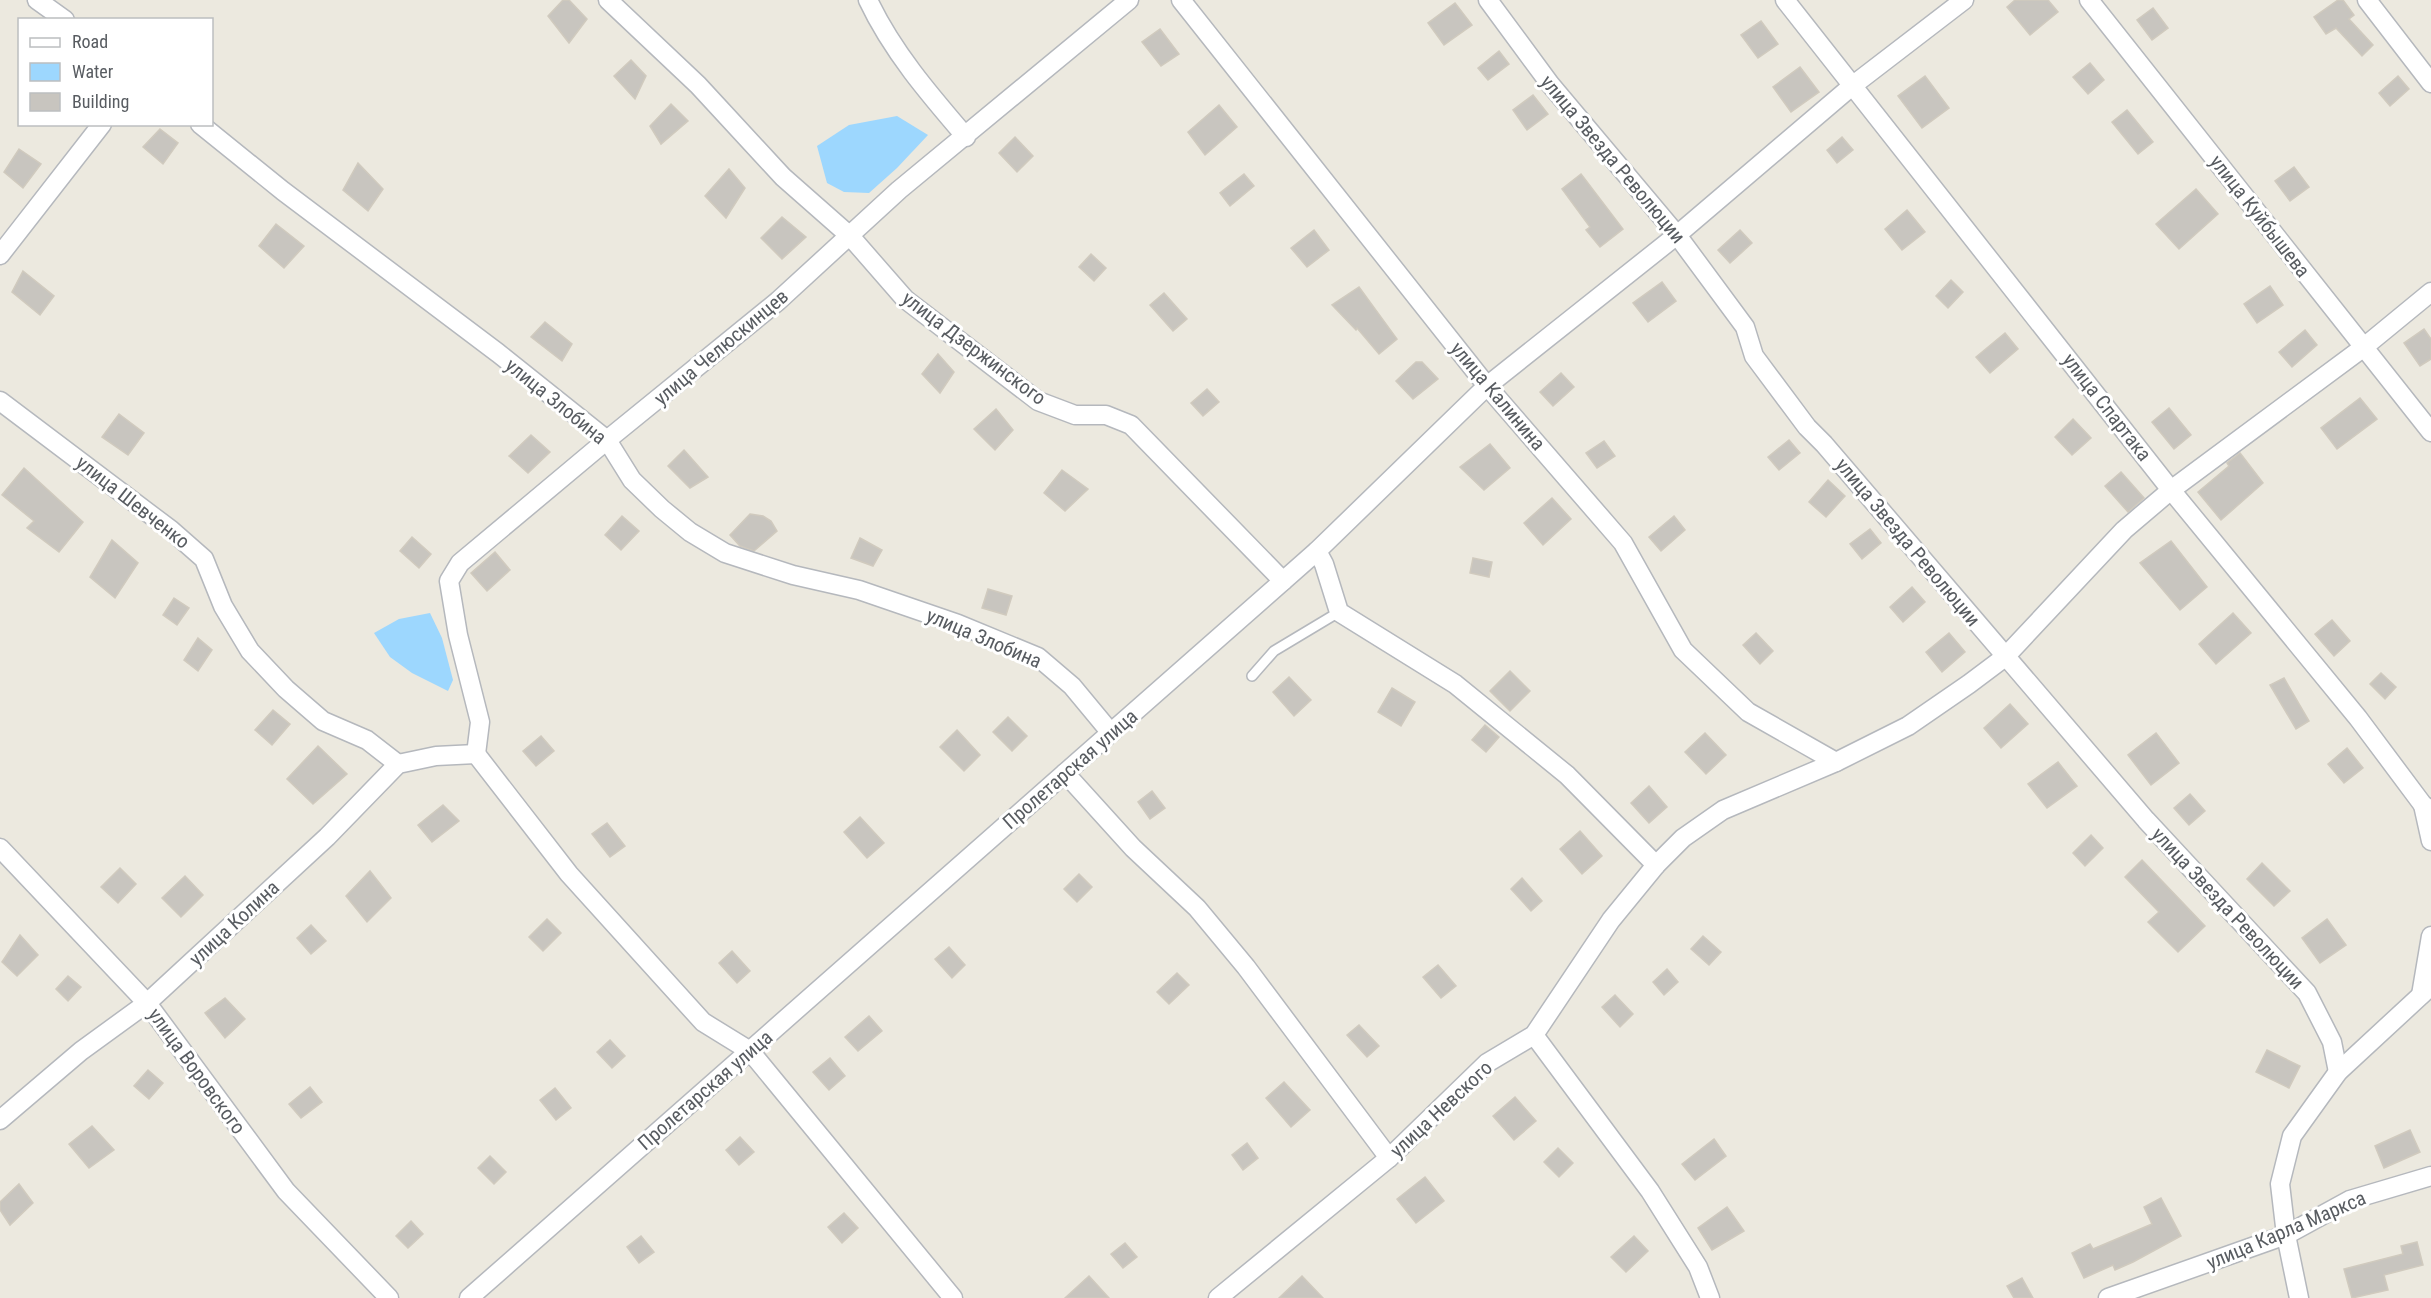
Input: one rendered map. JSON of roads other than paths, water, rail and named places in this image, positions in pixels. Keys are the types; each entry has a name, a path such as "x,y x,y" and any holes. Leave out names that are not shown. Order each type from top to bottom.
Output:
{"street":[{"path":"37,0 62,18"},
{"name":"улица Дзержинского","path":"608,0 698,85 783,177 850,236 905,298 1038,401 1075,415 1106,415 1131,425 1283,581"},
{"path":"868,0 881,28 918,80 966,137"},
{"name":"улица Челюскинцев","path":"476,754 480,722 459,635 449,581 460,563 778,301 899,190 966,137 1129,0"},
{"name":"улица Калинина","path":"1181,0 1487,386 1623,543 1683,650 1749,712 1836,762"},
{"name":"улица Звезда Революции","path":"1488,0 1550,84 1677,235 1745,327 1754,356 1807,426 1839,460 2146,820 2307,993 2331,1042 2338,1072"},
{"name":"улица Спартака","path":"1785,0 2005,276 2171,490 2358,718 2427,808"},
{"name":"Пролетарская улица","path":"469,1298 1317,551 1487,386 1677,235 1852,86 1964,0"},
{"name":"улица Куйбышева","path":"2089,0 2431,432"},
{"path":"2367,0 2431,83"},
{"path":"0,255 100,126"},
{"name":"улица Злобина","path":"202,126 283,191 498,353 607,440 632,480 690,532 724,553 793,575 859,590 958,624 1038,657 1072,686 1111,733"},
{"name":"улица Невского","path":"1218,1298 1389,1158 1487,1063 1534,1035 1611,920 1656,865 1683,838 1723,810 1836,762 1908,726 2005,657 2124,530 2171,490 2364,347 2431,292"},
{"name":"улица Шевченко","path":"0,401 171,530 204,559 223,606 250,651 286,689 323,721 367,740 398,764"},
{"path":"1317,551 1324,564 1339,612 1455,684 1567,775 1656,865"},
{"path":"398,764 436,756 476,754 569,874 703,1022 750,1051 953,1298"},
{"name":"улица Колина","path":"0,1120 81,1051 147,1003 327,837 398,764"},
{"path":"1065,773 1133,848 1197,908 1246,967 1389,1158"},
{"path":"2427,808 2431,841"},
{"name":"улица Воровского","path":"0,848 21,867 147,1003 286,1191 389,1298"},
{"path":"2299,1298 2286,1235 2280,1184 2292,1136 2338,1072 2426,991 2431,936"},
{"path":"1534,1035 1650,1191 1698,1267 1710,1298"},
{"name":"улица Карла Маркса","path":"2108,1298 2286,1235 2350,1200 2431,1176"}],"lane":[{"path":"1252,676 1274,651 1339,612"}],"water":[{"path":"897,116 928,135 897,168 869,193 844,192 827,183 817,146 849,125"},
{"path":"430,613 442,638 453,680 448,691 412,673 390,657 374,633 399,619"}]}
